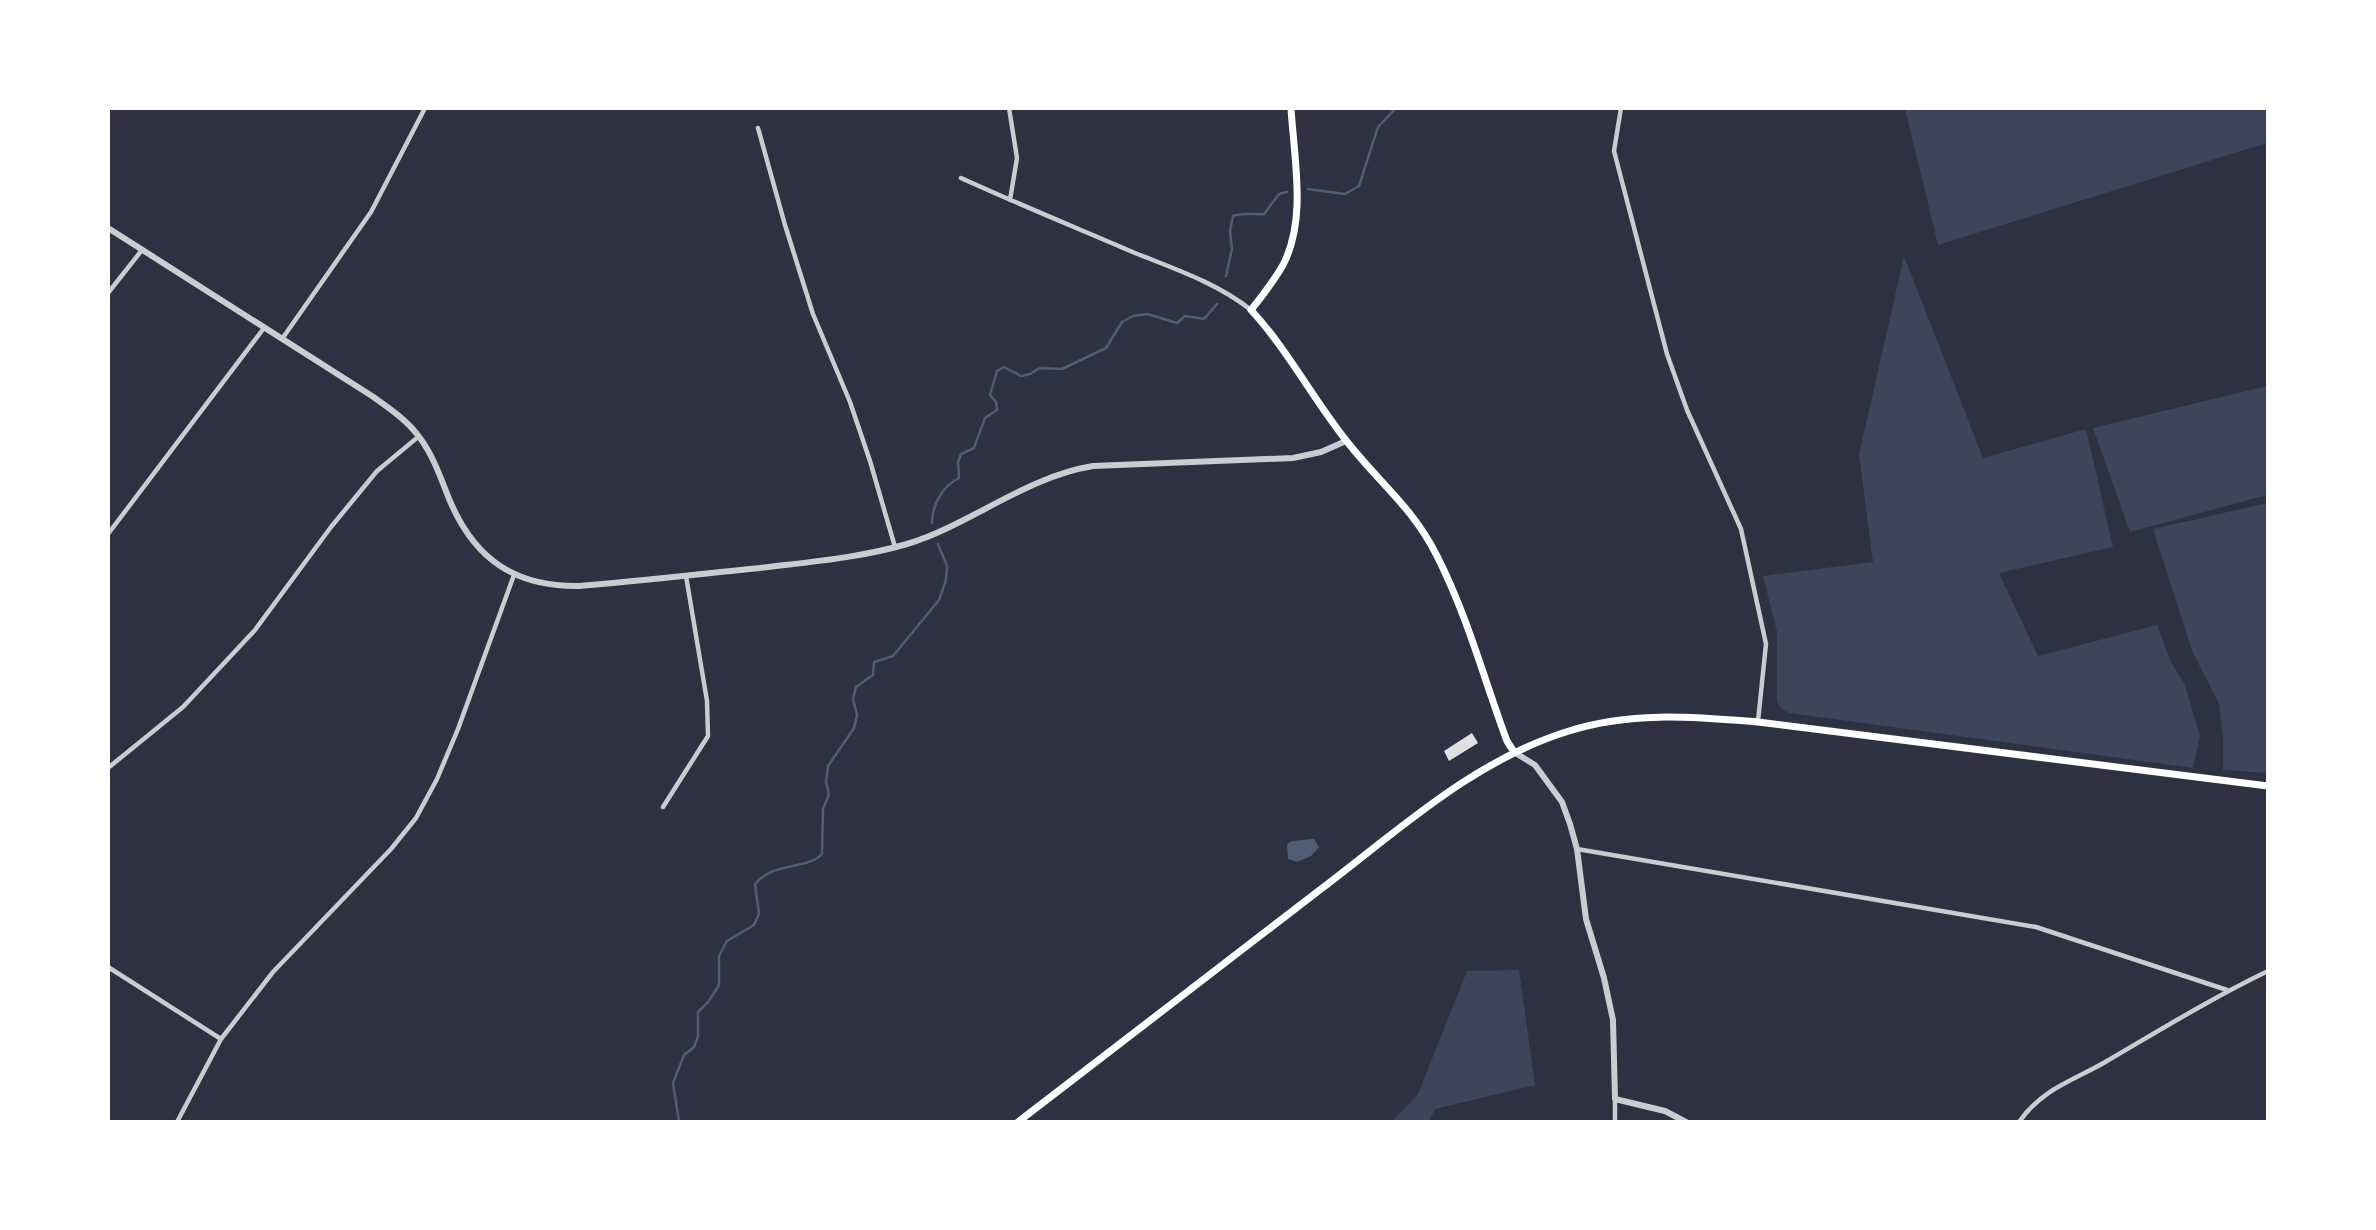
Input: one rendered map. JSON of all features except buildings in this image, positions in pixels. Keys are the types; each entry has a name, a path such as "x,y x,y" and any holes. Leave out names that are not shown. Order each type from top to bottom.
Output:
{"main road":[{"path":"1291,108 1297,194 1296,228 1284,263 1251,310 1281,345 1292,366 1346,441 1420,525 1437,555 1479,659 1507,741 1514,752"},
{"path":"1018,1122 1425,808 1514,752 1571,730 1619,719 1665,716 1758,722 2267,786"}],"street":[{"path":"282,339 370,212 425,108"},
{"path":"1009,108 1017,158 1010,200"},
{"path":"1621,108 1614,151 1667,354 1687,410 1741,529 1766,644 1758,722"},
{"path":"758,128 813,314 850,401 895,547"},
{"path":"961,178 1205,282 1251,310"},
{"path":"108,228 391,409 419,436 433,459 467,534 489,558 514,575 545,585 564,586 686,576 838,559 895,547 939,532 1030,485 1071,470 1093,466 1293,458 1321,452 1346,441"},
{"path":"108,293 142,249"},
{"path":"108,534 264,328"},
{"path":"108,768 183,707 255,631 331,527 377,471 419,436"},
{"path":"177,1122 221,1039 273,972 391,849 416,818 437,779 458,730 514,575"},
{"path":"663,807 708,736 707,701 686,576"},
{"path":"1514,752 1535,765 1562,802 1577,849 1586,919 1604,978 1612,1020 1615,1122"},
{"path":"1577,849 2036,927 2227,990"},
{"path":"108,967 221,1039"},
{"path":"2019,1122 2031,1105 2060,1084 2098,1066 2227,990 2267,971"},
{"path":"1615,1100 1665,1111 1686,1122"}],"shaded area":[{"path":"1905,109 2267,109 2267,143 1938,245"},
{"path":"1904,256 1983,458 2086,429 2113,547 1999,573 2038,656 2157,625 2171,662 2185,685 2200,736 2193,768 1789,713 1781,709 1777,701 1777,632 1763,576 1873,562 1859,455"},
{"path":"2267,386 2267,495 2130,532 2093,428"},
{"path":"2267,503 2267,773 2223,770 2219,704 2192,651 2153,529"},
{"path":"1314,839 1319,847 1311,856 1297,862 1288,859 1287,844"},
{"path":"1519,970 1535,1085 1435,1109 1429,1121 1392,1121 1418,1094 1467,971"}],"waterway":[{"path":"1308,189 1345,194 1359,186 1378,127 1396,108"},
{"path":"1226,276 1232,249 1230,231 1233,216 1264,214 1279,194 1287,192"},
{"path":"932,523 940,496 959,478 958,462 961,454 974,448 985,418 997,410 996,402 990,395 997,371 1004,367 1021,376 1040,368 1062,369 1106,348 1122,322 1133,316 1147,314 1177,323 1185,316 1204,319 1217,304"},
{"path":"679,1122 673,1083 684,1055 694,1047 698,1037 698,1012 719,985 719,956 727,941 754,925 759,914 755,884 772,872 808,862 822,854 823,809 829,794 826,782 828,766 854,728 857,715 853,699 856,687 873,675 874,662 893,656 939,600 946,580 947,566 938,544"}]}
